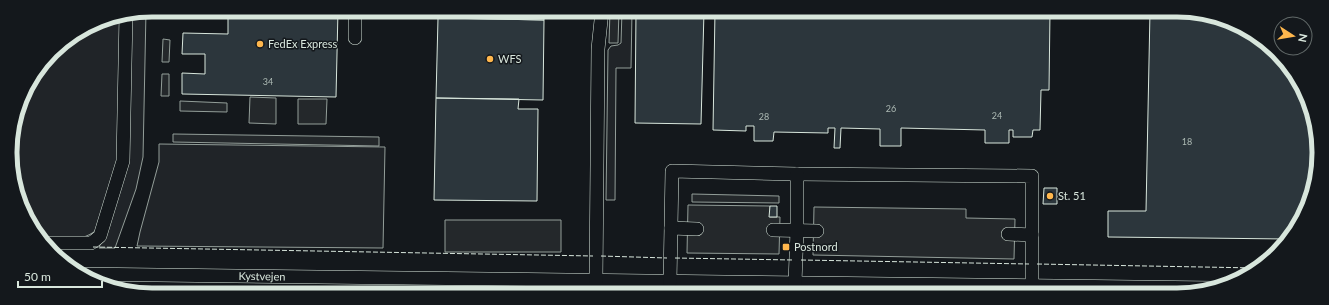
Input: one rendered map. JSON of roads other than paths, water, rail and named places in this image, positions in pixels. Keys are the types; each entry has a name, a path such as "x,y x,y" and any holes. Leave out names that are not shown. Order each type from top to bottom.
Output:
{"street":[{"path":"355,17 355,38"},
{"path":"596,281 598,49 601,17"},
{"path":"52,243 90,243 100,236 123,161 126,20"},
{"path":"670,282 672,171 796,174 1032,176 1032,285"},
{"path":"795,283 797,230 796,174"},
{"path":"671,228 697,229"},
{"path":"773,230 818,231"},
{"path":"1008,234 1032,235"},
{"name":"Kystvejen","path":"93,274 1185,288"}],"place":[{"name":"FedEx Express","path":"260,44"},
{"name":"WFS","path":"490,59"},
{"name":"St. 51","path":"1050,196"},
{"name":"Postnord","path":"786,247"}]}
